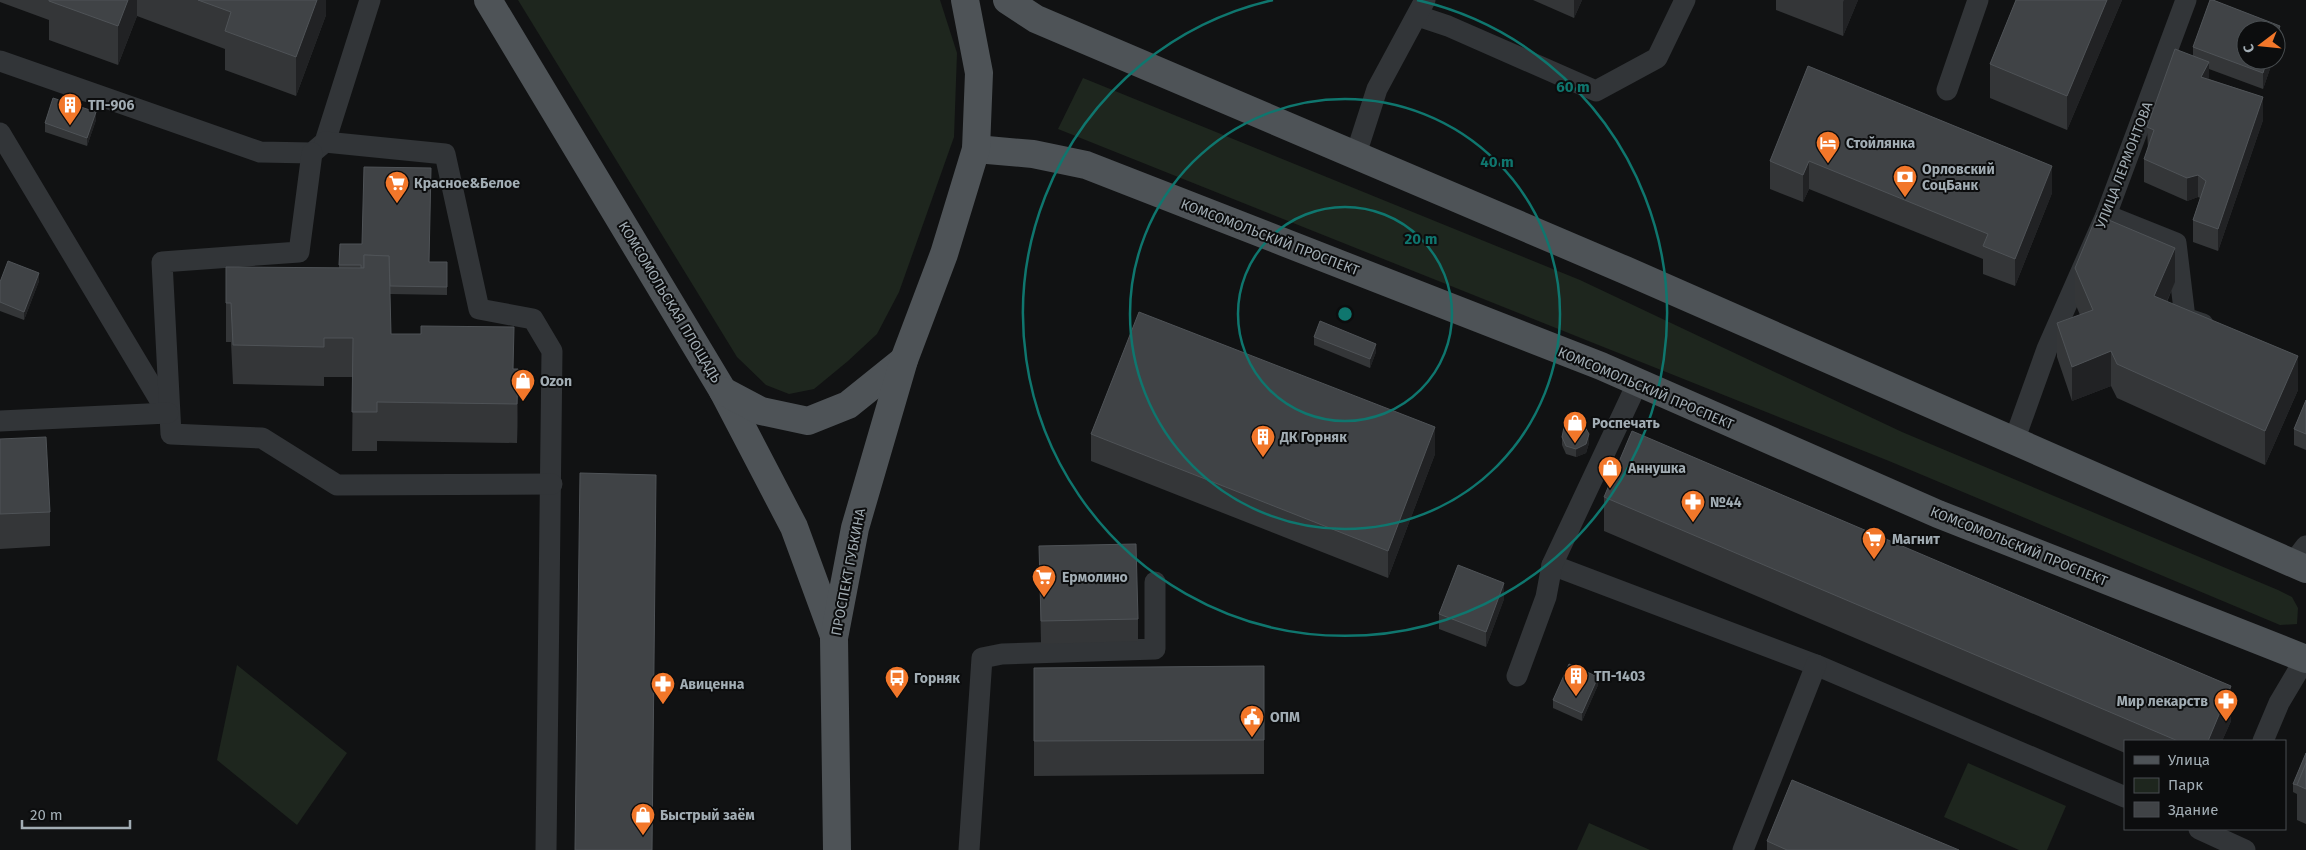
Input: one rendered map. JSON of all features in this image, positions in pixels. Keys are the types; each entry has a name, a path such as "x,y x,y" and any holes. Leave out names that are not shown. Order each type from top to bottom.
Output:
{"main road":[{"name":"КОМСОМОЛЬСКАЯ ПЛОЩАДЬ","path":"488,0 723,391 761,411 808,420 848,405 904,360"},
{"path":"904,360 944,254 976,150 979,73 965,0"},
{"path":"1006,0 1036,19 1356,154 2014,441 2302,559"},
{"name":"КОМСОМОЛЬСКИЙ ПРОСПЕКТ","path":"976,150 1033,154 1086,165 1601,366 1637,384 1938,514 2306,659"},
{"name":"ПРОСПЕКТ ГУБКИНА","path":"837,850 834,638 855,528 904,360"},
{"path":"723,391 794,527 834,638"}],"lane":[{"path":"370,0 319,147 299,252 162,262 168,413 171,434 262,438 337,486 552,484"},
{"path":"1356,154 1377,90 1422,8 1448,26 1596,90 1657,58 1685,0"},
{"path":"1946,90 1978,0"},
{"name":"УЛИЦА ЛЕРМОНТОВА","path":"2014,441 2040,346 2106,215 2186,0"},
{"path":"0,60 260,152 319,147 445,154 479,309 533,319 552,352 552,484 546,850"},
{"path":"0,133 168,413"},
{"path":"2106,215 2176,243 2185,318 2223,330"},
{"path":"1516,676 1546,597 1552,565 1637,384"},
{"path":"0,421 168,413"},
{"path":"1552,565 1816,665 2124,797"},
{"path":"969,850 982,658 1002,654 1155,649 1155,582"},
{"path":"2263,740 2279,703 2306,659"},
{"path":"1743,850 1816,665"},
{"path":"2202,830 2245,850"}],"green space":[{"path":"518,0 940,0 957,53 954,137 899,292 877,334 814,389 789,394 766,385 737,357"},
{"path":"1083,78 1580,280 1902,432 2278,590 2292,597 2298,608 2297,624 2280,625 1889,461 1058,129"},
{"path":"237,665 347,753 297,825 217,760"},
{"path":"1968,763 2066,806 2047,850 2019,850 1944,817"},
{"path":"1589,823 1650,850 1577,850"}],"building":[{"path":"49,0 128,0 118,26"},
{"path":"198,0 317,0 296,57 225,31 231,12"},
{"path":"2016,0 2107,0 2067,96 1990,64"},
{"path":"2210,0 2265,20 2236,20 2236,63 2193,47"},
{"path":"2175,49 2209,62 2201,77 2263,97 2218,229 2193,220 2206,181 2198,175 2187,178 2144,159 2154,130 2147,127"},
{"path":"1808,66 2052,166 2015,259 1983,246 1988,234 1809,161 1803,175 1770,161"},
{"name":"ТП-906","path":"53,98 96,112 87,138 45,123"},
{"path":"364,167 431,168 429,262 447,262 447,287 390,286 389,256 364,255 364,268 361,268 361,265 339,265 340,244 362,244"},
{"path":"2097,215 2175,248 2154,296 2298,356 2265,431 2117,364 2111,351 2072,367 2057,323 2093,310 2075,268"},
{"path":"364,255 389,256 391,334 421,334 421,326 514,327 513,369 518,369 517,404 377,402 377,412 352,412 353,338 324,338 324,347 233,345 231,303 226,303 226,267 364,268"},
{"path":"8,261 39,273 24,312 0,302 0,282"},
{"name":"ДК Горняк","path":"1139,312 1435,427 1388,551 1091,434"},
{"path":"1320,321 1376,344 1370,359 1314,337"},
{"path":"2306,400 2306,434 2294,429"},
{"name":"Роспечать","path":"1574,422 1584,425 1589,434 1586,444 1576,449 1566,446 1562,437 1564,427"},
{"path":"1632,431 2231,686 2208,740 2176,740 1604,497"},
{"path":"46,437 50,512 0,514 0,439"},
{"path":"580,473 656,475 652,850 575,850"},
{"path":"1136,544 1138,619 1041,621 1039,546"},
{"path":"1458,565 1504,583 1486,632 1439,614"},
{"name":"ТП-1403","path":"1569,664 1598,677 1582,713 1553,700"},
{"path":"1264,666 1264,740 1034,741 1034,668"},
{"path":"2306,753 2306,763 2297,785 2293,784"},
{"path":"2306,763 2306,789 2297,785"},
{"path":"1792,780 1959,850 1787,850 1767,841"}],"place":[{"name":"ТП-906","path":"70,126"},
{"name":"Стойлянка","path":"1828,164"},
{"name":"Орловский СоцБанк","path":"1905,198"},
{"name":"Красное&Белое","path":"397,204"},
{"name":"Ozon","path":"523,402"},
{"name":"Роспечать","path":"1575,444"},
{"name":"ДК Горняк","path":"1263,458"},
{"name":"Аннушка","path":"1610,489"},
{"name":"№44","path":"1693,523"},
{"name":"Магнит","path":"1874,560"},
{"name":"Ермолино","path":"1044,598"},
{"name":"ТП-1403","path":"1576,697"},
{"name":"Горняк","path":"897,699"},
{"name":"Авиценна","path":"663,705"},
{"name":"Мир лекарств","path":"2226,722"},
{"name":"ОПМ","path":"1252,738"},
{"name":"Быстрый заём","path":"643,836"}]}
